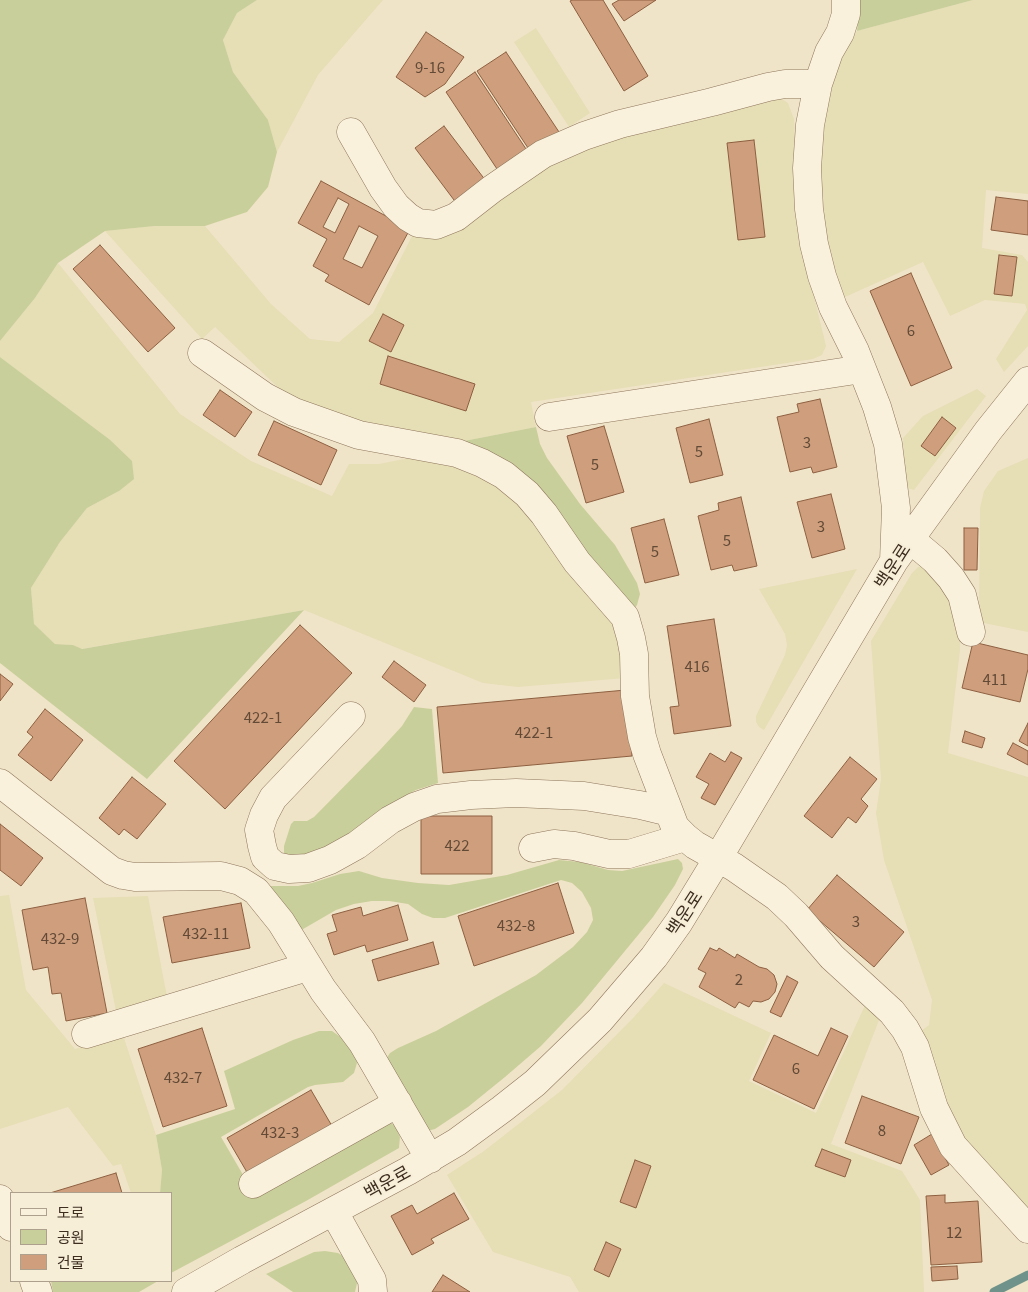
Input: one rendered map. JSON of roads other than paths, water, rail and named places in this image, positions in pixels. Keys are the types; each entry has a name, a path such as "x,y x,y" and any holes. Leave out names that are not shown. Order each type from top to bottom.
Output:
{"street":[{"path":"846,0 846,14 840,33 829,52 818,84 810,125 807,168 814,244 822,276 833,307 862,369 877,407 888,444 896,508 894,561"},
{"path":"352,132 383,188 396,206 418,223 436,225 456,217 492,189 543,154 584,136 620,124 768,87 785,84 818,84"},
{"path":"202,352 265,397 294,412 359,435 457,454 482,463 504,475 527,494 544,514 577,562 625,618 632,646 635,696 642,737 675,827 685,837 777,897 796,915 832,957 892,1012 905,1029 915,1047 934,1108 953,1146 1028,1229"},
{"path":"549,417 862,369"},
{"name":"백운로","path":"186,1292 430,1158 495,1115 535,1083 600,1020 654,957 679,922 894,561 988,431 1028,381"},
{"path":"910,539 935,560 951,578 962,596 971,632"},
{"path":"351,716 273,798 264,815 259,830 262,846 266,857 275,866 289,869 308,868 330,860 390,820 414,807 437,799 516,793 584,796 640,805 668,812"},
{"path":"0,783 112,871 135,877 222,876 240,881 256,891 280,922 307,967 362,1042 430,1158"},
{"path":"533,848 554,844 574,846 609,854 629,854 685,837"},
{"path":"86,1034 307,967"},
{"path":"253,1184 398,1103"},
{"path":"0,1199 10,1224"},
{"path":"334,1212 372,1280 373,1292"}],"waterway":[{"path":"994,1292 1028,1275"}]}
